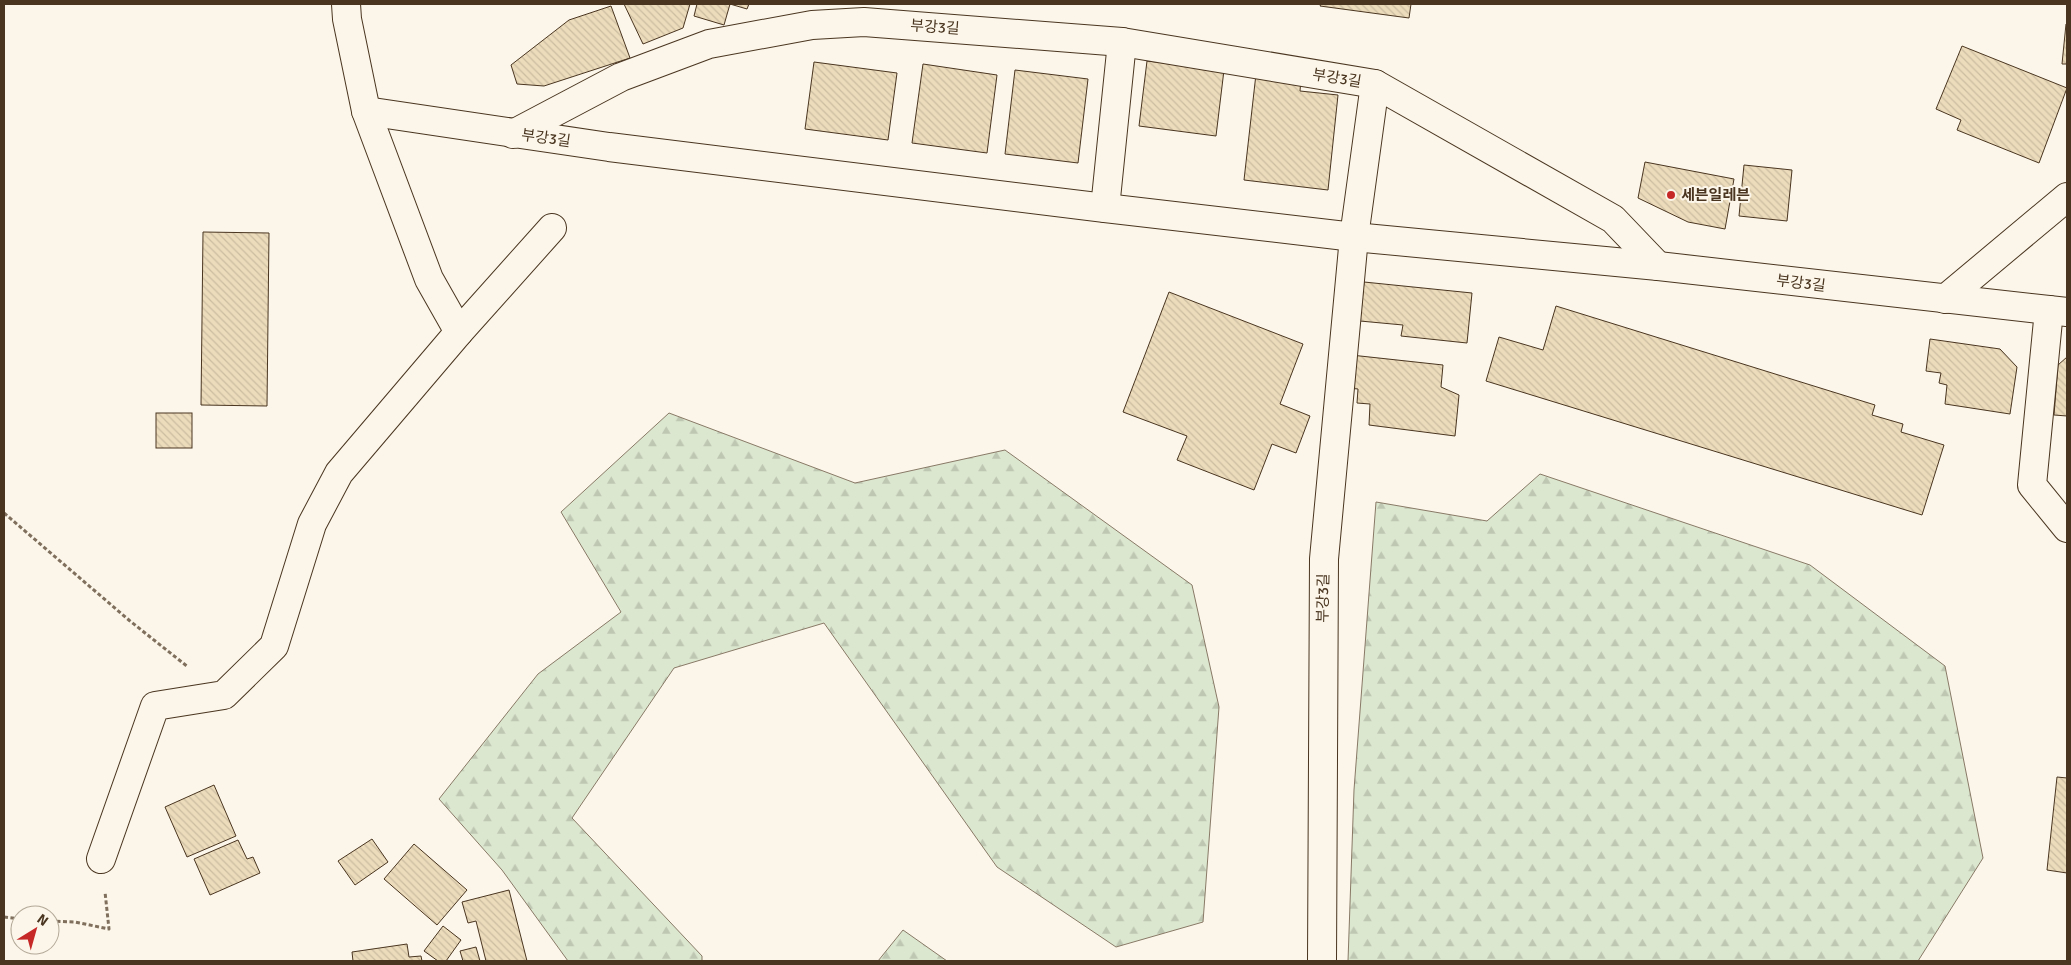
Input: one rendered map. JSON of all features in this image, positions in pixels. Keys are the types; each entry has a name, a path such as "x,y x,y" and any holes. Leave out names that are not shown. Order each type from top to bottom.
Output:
{"street":[{"path":"346,4 347,19 366,112 429,279 460,332"},
{"name":"부강3길","path":"513,134 621,77 709,44 812,25 864,22 1122,42 1375,84 1614,219 1658,266"},
{"path":"1105,208 1122,42"},
{"name":"부강3길","path":"1322,961 1324,560 1354,237 1375,84"},
{"name":"부강3길","path":"366,112 618,149 1105,208 1354,237 1658,266 2058,311 2032,485 2067,528"},
{"path":"1944,299 2067,197"},
{"path":"101,859 155,706 224,695 274,646 312,524 339,473 552,228"}],"path":[{"path":"4,513 130,621 224,695"},
{"path":"60,921 74,922 109,929 101,859"}],"green space":[{"path":"669,413 855,483 1005,450 1192,585 1219,707 1203,922 1116,947 997,867 824,623 674,668 572,818 702,956 702,961 568,961 502,870 439,799 538,674 621,612 561,512"},
{"path":"1540,474 1810,565 1945,666 1983,858 1918,961 1348,961 1354,790 1376,502 1487,521"},
{"path":"903,930 947,961 878,961"}],"building":[{"path":"624,4 690,4 683,28 643,44"},
{"path":"697,4 730,4 724,25 694,16"},
{"path":"730,4 749,4 747,9"},
{"path":"1321,4 1411,4 1409,18 1320,6"},
{"path":"611,6 630,58 544,86 517,84 511,65 569,20"},
{"path":"2066,24 2067,64 2062,64"},
{"path":"1962,46 2067,88 2039,163 1957,130 1961,120 1936,109"},
{"path":"1147,61 1224,70 1216,136 1139,126"},
{"path":"814,62 897,73 888,140 805,129"},
{"path":"923,64 997,75 987,153 912,143"},
{"path":"1015,70 1088,79 1078,163 1005,154"},
{"path":"1256,74 1301,79 1300,91 1338,95 1328,190 1244,180"},
{"path":"1645,162 1734,179 1725,229 1688,222 1638,198"},
{"path":"1744,165 1792,170 1787,221 1739,216"},
{"path":"203,232 269,233 267,406 201,405"},
{"path":"1364,282 1472,293 1467,343 1401,336 1403,325 1360,321"},
{"path":"1169,292 1303,344 1280,404 1310,416 1296,453 1272,444 1254,490 1177,460 1187,436 1123,412"},
{"path":"1556,306 1875,405 1872,415 1903,424 1901,432 1944,445 1922,515 1486,381 1499,337 1543,350"},
{"path":"1930,339 2000,349 2017,367 2010,414 1945,404 1947,385 1939,383 1941,373 1926,371"},
{"path":"1351,355 1443,365 1441,387 1459,395 1455,436 1369,425 1370,404 1357,403 1358,389 1348,388"},
{"path":"2067,357 2067,416 2054,415 2058,365"},
{"path":"156,413 192,413 192,448 156,448"},
{"path":"2057,777 2067,778 2067,873 2047,870"},
{"path":"214,785 236,836 187,857 165,807"},
{"path":"372,839 388,862 355,885 338,861"},
{"path":"238,840 247,859 253,857 260,873 210,895 194,859"},
{"path":"414,844 467,890 437,925 384,879"},
{"path":"509,890 527,961 486,961 476,921 468,923 462,902"},
{"path":"443,926 461,940 446,961 438,961 424,951"},
{"path":"407,944 409,957 421,956 422,961 353,961 352,952"},
{"path":"476,947 480,961 463,961 460,951"}],"place":[{"name":"세븐일레븐","path":"1671,195"}]}
